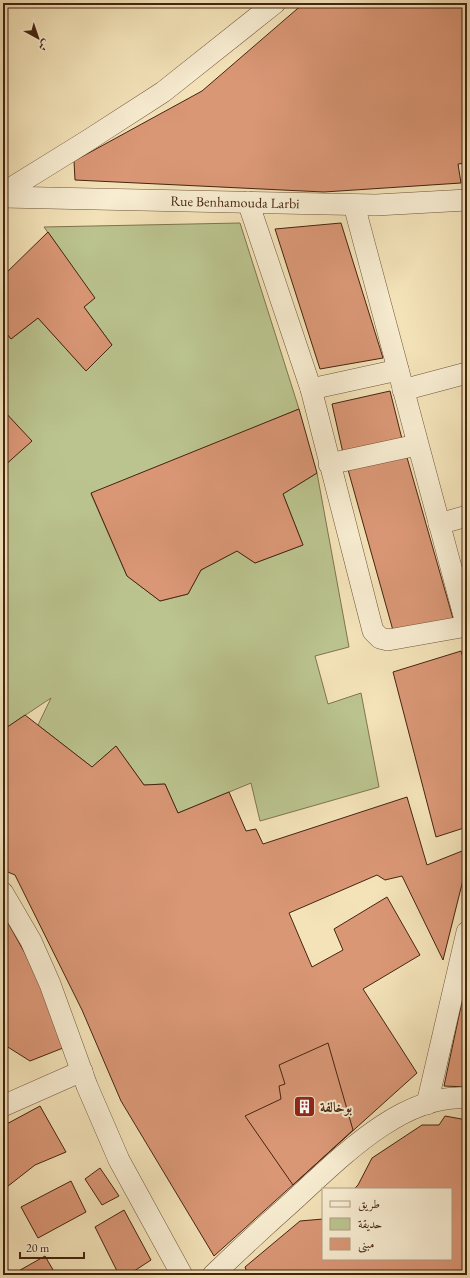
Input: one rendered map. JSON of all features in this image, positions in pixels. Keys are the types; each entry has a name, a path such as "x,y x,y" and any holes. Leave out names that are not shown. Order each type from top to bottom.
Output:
{"street":[{"path":"6,200 88,141 163,92 275,3"},
{"name":"Rue Benhamouda Larbi","path":"6,200 248,202 354,205 467,200"},
{"path":"248,202 311,389 373,632 380,638 388,640 467,626 417,445 354,205"},
{"path":"311,389 398,370"},
{"path":"403,390 467,373"},
{"path":"329,464 417,445"},
{"path":"439,524 467,516"},
{"path":"3,893 34,948 50,984 103,1127 119,1160 182,1275"},
{"path":"427,1104 467,932"},
{"path":"3,1106 82,1071"},
{"path":"213,1275 338,1161 394,1118 427,1104 446,1098 467,1098"}],"green space":[{"path":"240,223 299,409 91,494 127,576 160,601 188,594 201,570 237,551 255,563 303,545 283,494 317,473 349,647 315,656 328,704 361,693 379,787 260,821 251,783 178,813 165,784 144,785 116,746 92,767 38,725 51,698 3,730 3,467 31,441 3,410 3,329 11,339 38,318 86,371 112,345 84,307 94,298 44,227"}],"building":[{"path":"304,3 467,3 467,163 458,164 461,183 324,192 75,180 74,161 202,91"},
{"path":"341,223 383,358 320,369 275,229"},
{"path":"48,232 95,298 84,307 112,345 86,371 38,318 11,339 3,329 3,276"},
{"path":"390,391 403,443 343,453 332,404"},
{"path":"299,409 317,473 283,494 303,545 255,563 237,551 201,570 188,594 160,601 127,576 91,493"},
{"path":"3,410 32,441 3,467"},
{"path":"406,454 454,622 394,634 347,466"},
{"path":"461,651 467,670 467,827 436,837 393,672"},
{"path":"25,715 92,767 116,746 144,785 165,784 178,813 229,792 246,831 256,829 263,844 407,797 427,865 467,849 467,864 443,960 402,876 385,880 377,875 289,913 312,967 343,950 334,929 387,897 420,955 363,989 417,1073 214,1256 121,1101 82,1010 15,875 3,870 3,730"},
{"path":"3,914 36,973 63,1048 30,1061 3,1044"},
{"path":"467,978 467,1087 444,1086"},
{"name":"بوخالفة","path":"328,1043 353,1130 293,1185 245,1116 281,1099 279,1086 285,1084 279,1065"},
{"path":"40,1106 66,1152 35,1165 3,1190 3,1126"},
{"path":"445,1116 467,1120 467,1275 248,1275 245,1267 300,1221 322,1219 322,1260 452,1260 452,1188 355,1188 372,1158 422,1125 439,1125"},
{"path":"100,1168 119,1196 102,1205 85,1179"},
{"path":"71,1181 86,1212 38,1238 21,1207"},
{"path":"124,1210 151,1260 128,1275 119,1275 95,1227"},
{"path":"45,1256 56,1275 16,1275 15,1273"}],"place":[{"name":"بوخالفة","path":"305,1107"}]}
